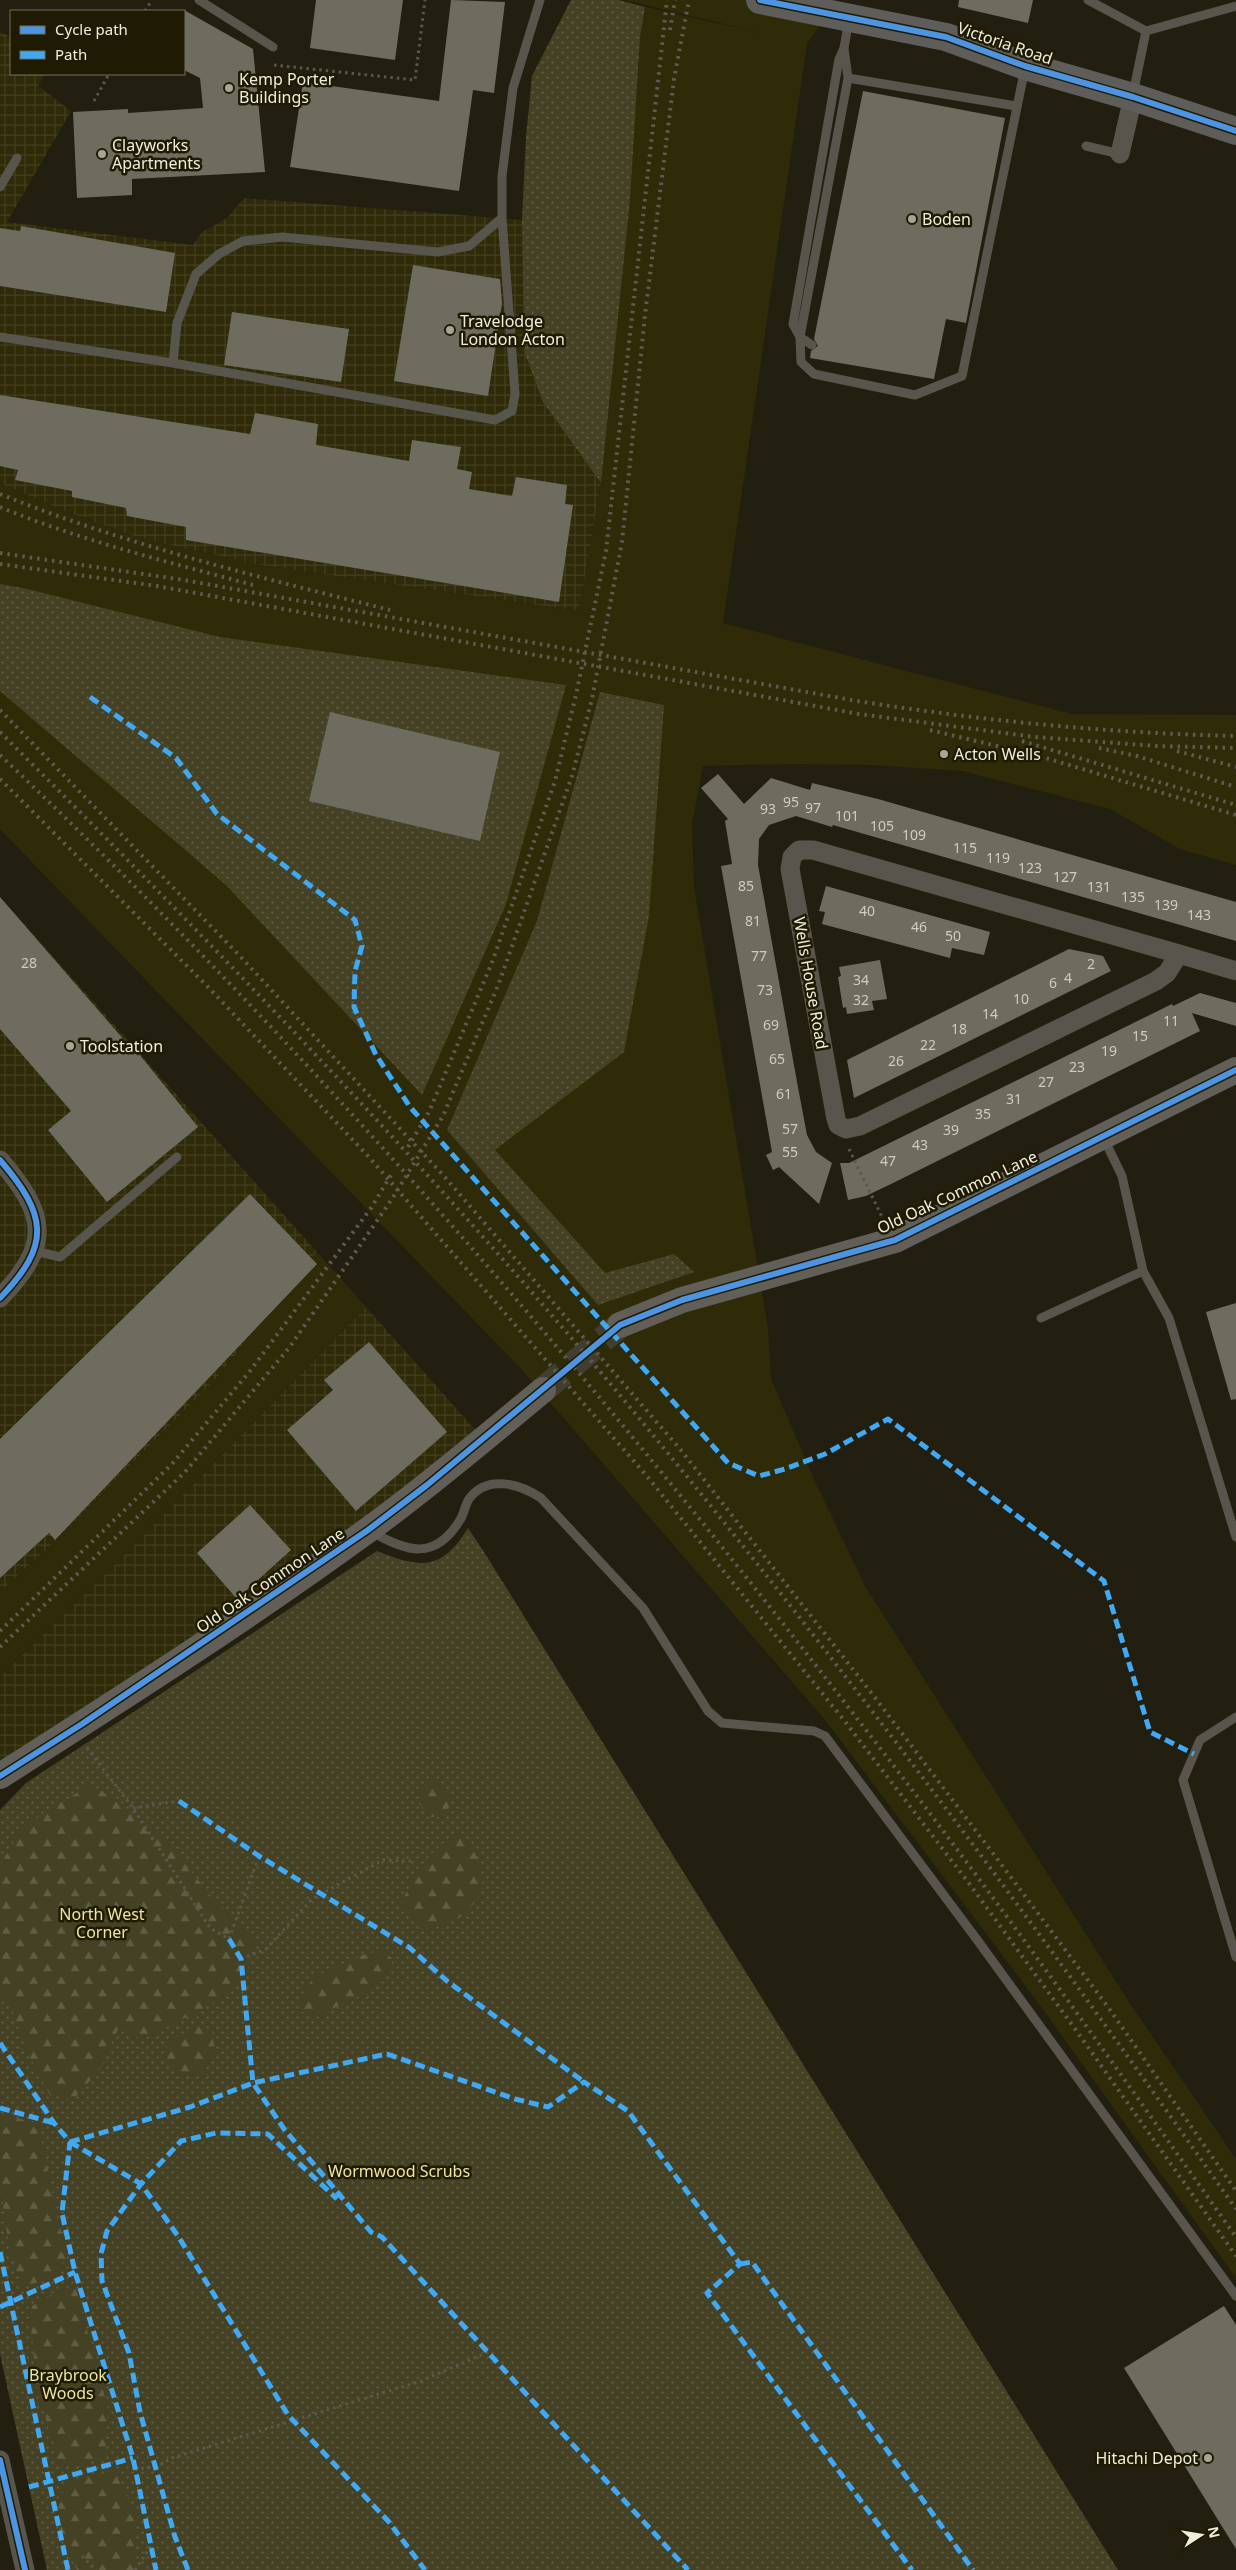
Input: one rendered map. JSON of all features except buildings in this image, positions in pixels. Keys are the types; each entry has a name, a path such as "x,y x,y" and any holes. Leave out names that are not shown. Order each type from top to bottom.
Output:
{"main road":[{"name":"Victoria Road","path":"760,0 946,37 1025,66 1133,97 1236,131"}],"street":[{"path":"1120,154 1133,97"},
{"name":"Wells House Road","path":"1179,954 1167,974 1156,981 860,1126 846,1129 838,1125 836,1119 790,862 800,850 813,850 1179,954 1236,971"},
{"name":"Old Oak Common Lane","path":"620,1325 682,1300 895,1240 1236,1070"},
{"path":"0,1160 32,1204 37,1228 35,1251 26,1268 0,1298"},
{"name":"Old Oak Common Lane","path":"0,1776 74,1729 368,1530 427,1485 543,1390"},
{"path":"0,2460 25,2570"}],"lane":[{"path":"199,0 273,47"},
{"path":"0,337 173,363 495,420 512,411 515,394 502,218 502,176 513,88 540,0"},
{"path":"1088,0 1146,32 1236,6"},
{"path":"812,345 800,338 793,324 839,59 844,48 849,18"},
{"path":"1133,97 1146,32"},
{"path":"844,48 848,78 800,338 801,362 814,374 915,395 962,376 1025,66"},
{"path":"848,78 1016,106"},
{"path":"1086,146 1120,154"},
{"path":"0,188 17,158"},
{"path":"173,363 177,323 196,274 219,254 243,241 282,238 438,252 469,246 502,218"},
{"path":"1103,1137 1122,1176 1143,1271 1169,1318 1236,1538"},
{"path":"35,1251 60,1258 177,1156"},
{"path":"1041,1318 1143,1271"},
{"path":"368,1530 394,1545 406,1549 421,1550 436,1545 447,1538 461,1519 469,1500 479,1489 492,1485 514,1484 526,1487 541,1498 643,1608 708,1712 722,1723 814,1731 825,1736 978,1941 1236,2296"},
{"path":"1236,1717 1200,1740 1183,1780 1236,1957"}],"path":[{"path":"274,65 415,80 425,0"},
{"path":"94,101 108,75"},
{"path":"258,97 276,96"},
{"path":"849,1149 886,1224"},
{"path":"74,1729 83,1744 134,1808 210,1928 229,1939 259,1856"},
{"path":"134,1808 179,1801"},
{"path":"241,1959 266,1949 311,1900 321,1894 383,1860 413,1861"},
{"path":"135,2470 155,2466 172,2458 421,2381 488,2352"},
{"path":"135,2570 150,2546"},
{"path":"82,2556 96,2570"}],"shaded area":[{"path":"625,0 837,0 807,44 723,623 1072,714 1236,715 1236,865 1180,849 1110,809 963,771 871,765 703,766 692,824 694,887 768,1328 771,1379 814,1479 865,1586 1129,2002 1236,2159 1236,2278 1039,2004 826,1721 522,1370 0,829 0,483 60,509 139,538 260,565 579,611 601,483 630,201 640,37 645,7 761,33"},
{"path":"0,32 10,37 10,75 44,75 38,86 71,111 7,222 193,245 202,232 227,218 244,198 522,220 524,351 543,402 601,483 579,611 260,565 139,538 60,509 0,483"},
{"path":"0,897 317,1252 214,1381 51,1545 0,1592"},
{"path":"317,1252 366,1307 116,1564 0,1677 0,1592 51,1545 214,1381"},
{"path":"366,1307 478,1433 303,1570 0,1764 0,1677 116,1564"}],"green space":[{"path":"571,0 619,0 645,7 640,37 630,201 601,483 543,402 524,351 522,220 526,137 532,76"},
{"path":"0,584 220,637 566,685 506,904 422,1095 226,885 0,691"},
{"path":"600,692 664,705 649,916 624,1052 495,1150 605,1273 674,1254 694,1272 598,1305 447,1130 537,921"},
{"name":"Wormwood Scrubs","path":"468,1528 1118,2570 47,2570 0,2354 0,1810 26,1783 377,1551 406,1561 428,1562 439,1559 448,1553"},
{"path":"432,1780 443,1783 450,1798 448,1811 439,1817 428,1817 419,1803 419,1787"},
{"name":"North West Corner","path":"91,1784 160,1832 210,1895 254,1940 246,1978 210,2005 141,2040 120,2025 100,2069 74,2099 50,2095 26,2050 9,2000 0,2003 0,1866 21,1828"},
{"path":"455,1835 468,1839 474,1847 483,1879 478,1899 461,1917 429,1929 416,1922 400,1908 421,1866 436,1850"},
{"path":"382,1950 393,1959 390,1974 375,1987 316,2017 302,2012 300,1998 314,1977 363,1955"},
{"path":"198,2025 212,2030 215,2054 201,2077 177,2074 163,2061 169,2041"},
{"path":"0,2113 38,2124 58,2221 68,2256 50,2278 23,2287 10,2245 3,2202 0,2158"},
{"name":"Braybrook Woods","path":"63,2288 76,2289 108,2409 105,2456 85,2463 60,2465 37,2390 31,2325 32,2306"},
{"path":"114,2471 138,2516 133,2550 139,2570 77,2570 59,2533 59,2496 72,2481"}],"tunnel":[{"path":"543,1390 620,1325"}],"railway":[{"path":"408,1147 429,1112 493,960 555,781 576,695 606,551 667,0"},
{"path":"670,30 675,0"},
{"path":"0,1647 185,1472 289,1348 392,1199 443,1116 499,983 572,776 592,699 622,542 645,315 674,79 689,0"},
{"path":"0,494 96,529 193,559 390,610"},
{"path":"0,507 94,541 253,585"},
{"path":"0,553 184,580 857,701 1046,725 1140,732 1236,736"},
{"path":"0,564 157,586 859,714 1035,737 1157,746 1236,748"},
{"path":"0,710 239,955 443,1175 680,1449 873,1695 998,1860 1108,2007 1236,2191"},
{"path":"930,730 1039,756 1236,815"},
{"path":"0,732 174,907 345,1086 429,1177 592,1362 745,1549 890,1734 1031,1923 1236,2209"},
{"path":"1022,741 1236,805"},
{"path":"1099,748 1137,756 1236,787"},
{"path":"1177,751 1236,767"},
{"path":"0,755 115,867 227,981 337,1098 444,1217 652,1461 753,1586 951,1841 1095,2038 1236,2237"},
{"path":"0,779 209,988 368,1156 646,1475 843,1719 968,1882 1236,2256"},
{"path":"0,1631 172,1464 250,1371 371,1208 391,1175"}],"marked path":[{"path":"90,697 176,758 217,814 355,920 362,946 355,971 354,1007 376,1055 410,1107 728,1463 759,1476 785,1469 825,1454 888,1419 1104,1581 1150,1732 1194,1754"},
{"path":"179,1801 259,1856 410,1948 447,1981 584,2082"},
{"path":"229,1939 241,1959 253,2083 387,2054 515,2099 548,2107 584,2082 628,2111 740,2264 707,2293 912,2570"},
{"path":"0,2043 54,2123 70,2142 62,2213 75,2272 133,2458 156,2570"},
{"path":"70,2142 190,2107 253,2083 284,2129 371,2232 382,2237 688,2570"},
{"path":"0,2108 54,2123"},
{"path":"188,2570 175,2537 140,2412 129,2353 102,2281 101,2254 107,2231 141,2184 181,2141 216,2133 268,2134 337,2199"},
{"path":"70,2142 141,2184 178,2236 288,2415 389,2522 425,2570"},
{"path":"0,2252 68,2570"},
{"path":"740,2264 752,2262 973,2570"},
{"path":"0,2307 75,2272"},
{"path":"29,2487 133,2458"}],"cycle path":[{"path":"760,0 946,37 1025,66 1133,97 1236,131"},
{"path":"0,1776 82,1724 368,1530 427,1485 620,1325 682,1300 895,1240 1236,1070"},
{"path":"0,1160 27,1197 34,1214 37,1229 35,1245 29,1261 17,1279 0,1298"},
{"path":"0,2460 25,2570"}],"place":[{"name":"Kemp Porter Buildings","path":"229,88"},
{"name":"Clayworks Apartments","path":"102,154"},
{"name":"Boden","path":"912,219"},
{"name":"Travelodge London Acton","path":"450,330"},
{"name":"Acton Wells","path":"944,754"},
{"name":"Toolstation","path":"70,1046"},
{"name":"Hitachi Depot","path":"1208,2458"}]}
